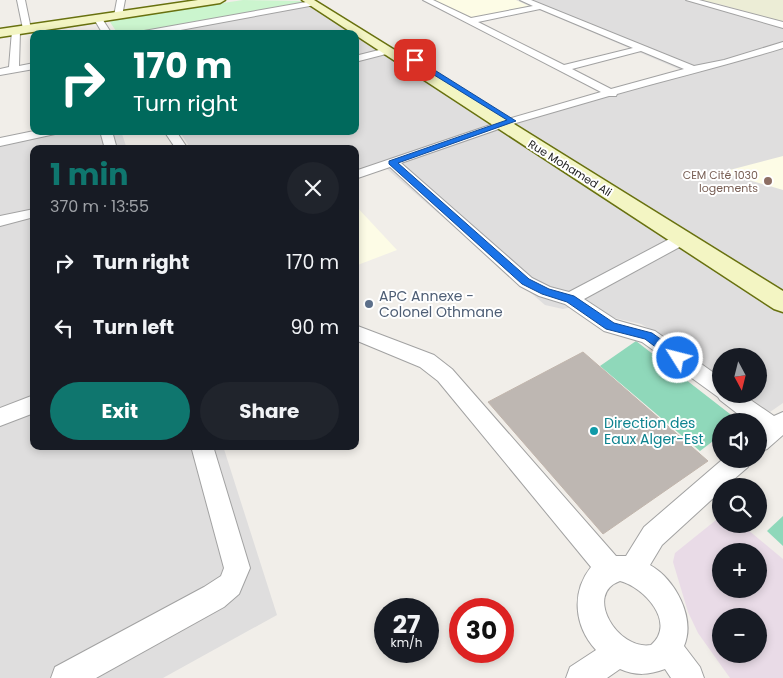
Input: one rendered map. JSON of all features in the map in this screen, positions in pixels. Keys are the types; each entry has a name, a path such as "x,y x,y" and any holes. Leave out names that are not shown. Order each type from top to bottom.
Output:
{"street":[{"path":"14,69 22,30 21,0"},
{"path":"118,16 122,0"},
{"path":"0,33 220,0"},
{"path":"427,0 612,94"},
{"path":"524,0 693,69"},
{"path":"690,0 783,25"},
{"path":"164,30 312,1 359,30"},
{"name":"Rue Mohamed Ali","path":"312,1 356,30"},
{"path":"470,21 541,7"},
{"path":"98,19 105,30"},
{"path":"359,30 783,290"},
{"name":"Rue Mohamed Ali","path":"359,32 507,122 682,239 783,303"},
{"path":"359,174 507,122 612,94 693,69 726,63 783,45"},
{"path":"563,68 642,48"},
{"path":"359,58 387,51"},
{"path":"0,72 30,67"},
{"path":"0,142 32,135"},
{"path":"392,162 526,282 545,292 571,299 610,326 648,336 712,383"},
{"path":"0,222 30,214"},
{"path":"571,299 682,239"},
{"path":"359,334 427,361 445,375 621,570"},
{"path":"738,403 772,431"},
{"path":"0,417 30,406"},
{"path":"66,678 214,597 230,585 236,568 203,450"},
{"path":"621,570 653,536 730,468"},
{"path":"621,570 646,577 659,589 668,604 674,620 674,636 669,649 660,657 647,661 633,659 618,652 600,633 594,621 590,604 591,588 598,576 621,570"},
{"path":"669,649 689,678"},
{"path":"581,678 618,652"}],"shaded area":[{"path":"421,0 698,0 783,22 783,403 770,412 757,403 768,402 768,348 712,348 712,371 664,337 641,324 614,318 586,304 563,309 545,305 380,163 359,170 359,145 188,145 182,135 359,135 359,30 176,30 320,4 508,124 681,70 537,9 469,23"},
{"path":"431,0 516,0 529,6 471,18"},
{"path":"698,0 783,0 783,22 719,4"},
{"path":"41,135 122,135 126,145 30,145 30,450 224,450 277,615 163,678 0,678 0,144"},
{"name":"CEM Cité 1030 logements","path":"783,156 783,190 722,172"},
{"path":"359,209 397,250 359,264"},
{"path":"712,523 712,533 752,533 764,543 712,543 712,598 767,598 767,546 783,559 783,678 730,678 719,663 767,663 767,608 712,608 712,653 698,633 688,612 673,562 675,553"}],"green space":[{"path":"243,0 303,1 297,4 152,30 115,30 110,22 116,19"},
{"path":"636,341 712,400 712,403 716,403 729,413 712,413 712,442 700,451 600,366"},
{"path":"783,516 783,546 767,531"}],"building":[{"name":"Direction des Eaux Alger-Est","path":"583,352 708,461 603,534 488,402"}],"place":[{"name":"CEM Cité 1030 logements","path":"768,181"},
{"name":"APC Annexe - Colonel Othmane","path":"369,304"},
{"name":"Direction des Eaux Alger-Est","path":"594,431"}],"route":[{"path":"415,60 512,121 392,162 526,282 545,292 571,299 610,326 648,336 678,358"}]}
